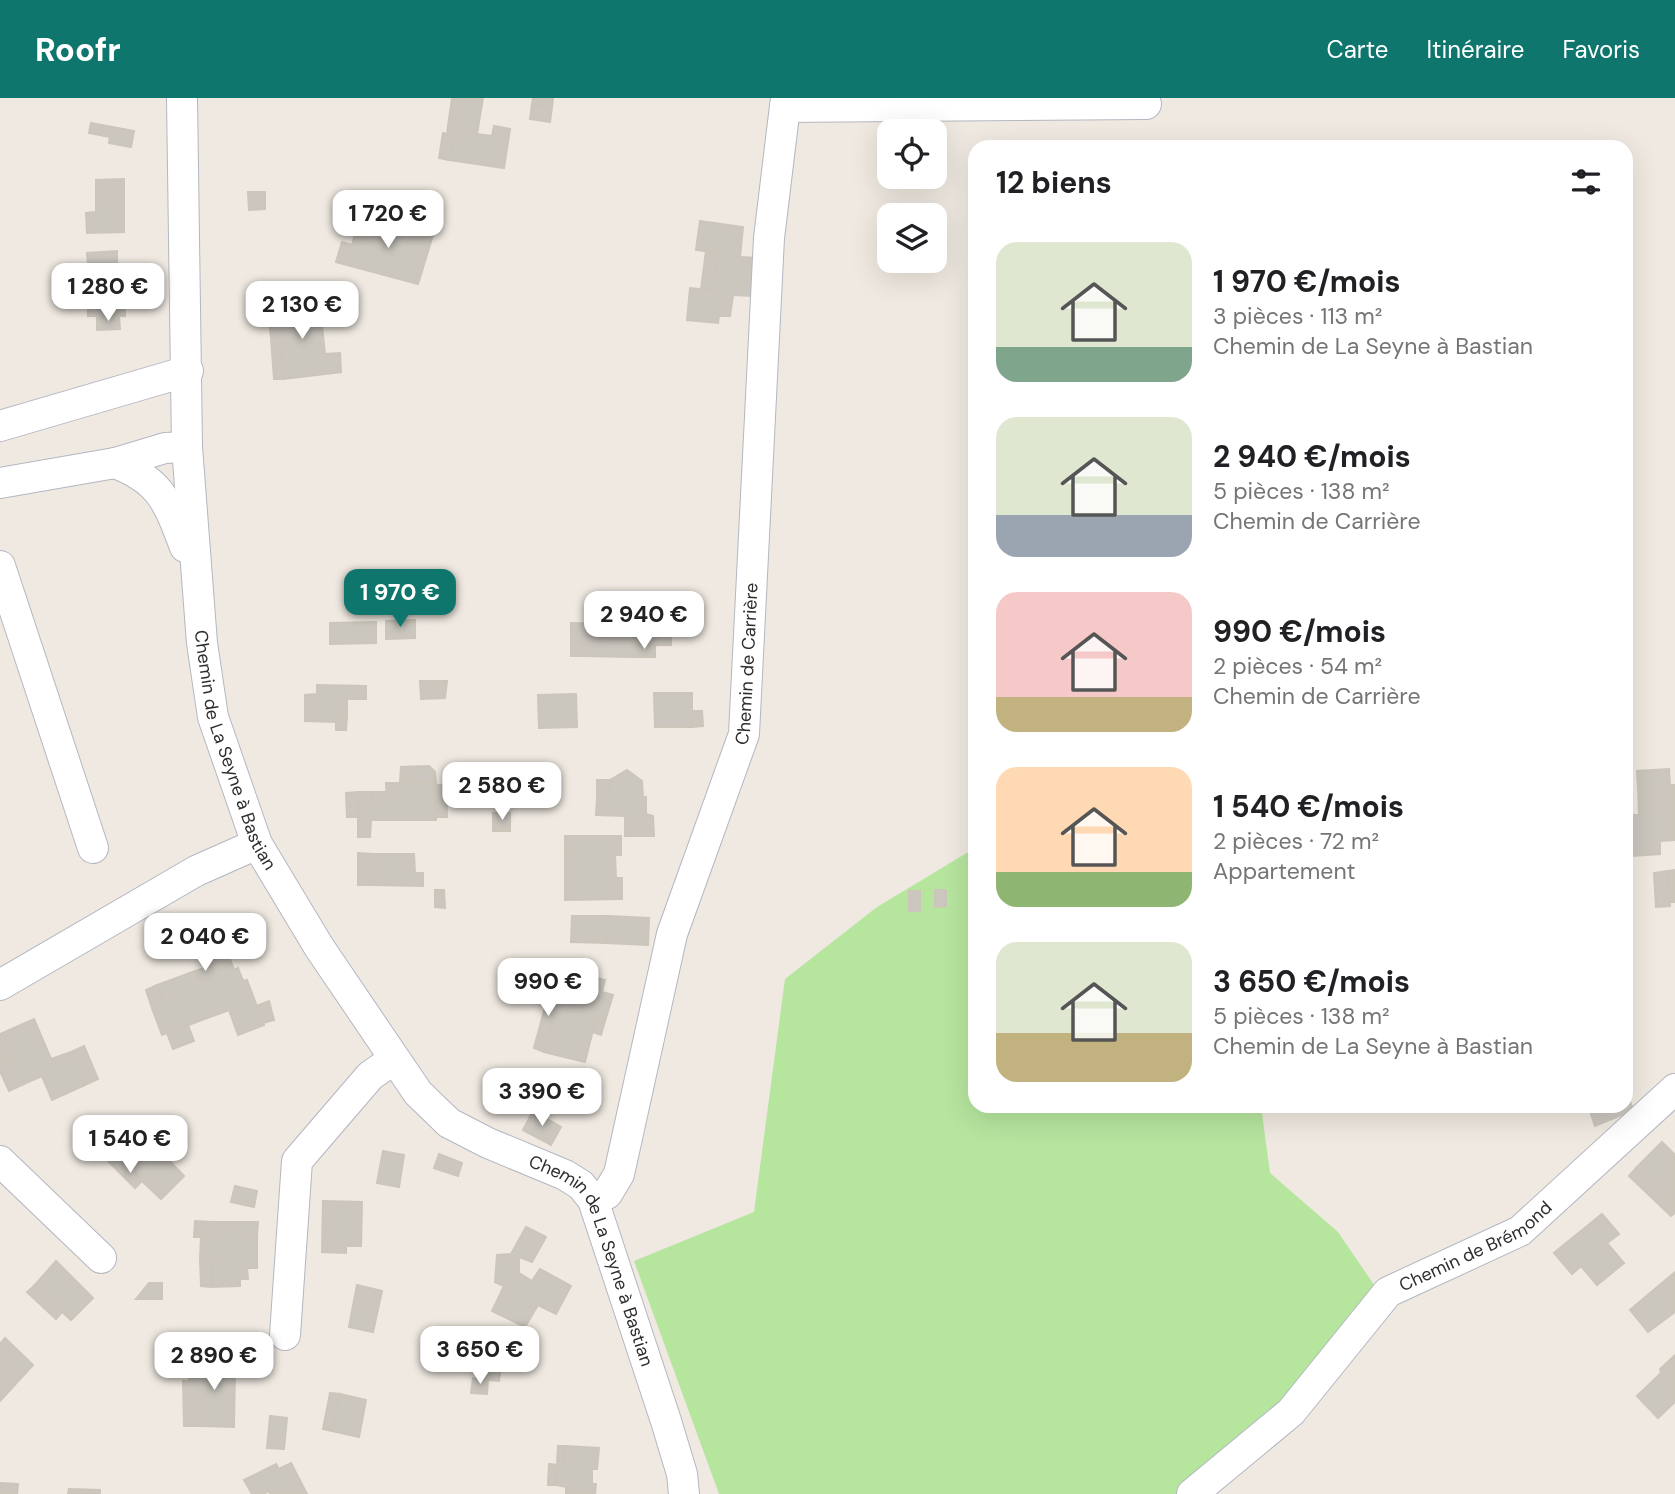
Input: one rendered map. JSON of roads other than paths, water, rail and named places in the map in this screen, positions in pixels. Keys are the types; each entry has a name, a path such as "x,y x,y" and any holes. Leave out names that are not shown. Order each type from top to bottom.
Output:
{"street":[{"name":"Chemin de La Seyne à Bastian","path":"182,98 187,447 195,574 213,717 257,844 319,947 418,1093 449,1123 488,1143 565,1175 581,1185 593,1200 666,1421 682,1475 684,1494"},
{"path":"785,103 1146,104"},
{"name":"Chemin de Carrière","path":"593,1200 607,1194 619,1174 672,934 744,734 769,238 785,103"},
{"path":"0,426 188,372"},
{"path":"0,483 115,463 165,448 187,447"},
{"path":"115,463 138,471 168,504 195,574"},
{"path":"0,566 93,848"},
{"path":"0,985 196,871 257,844"},
{"path":"285,1335 298,1161 370,1076 394,1059"},
{"name":"Chemin de Brémond","path":"1192,1494 1291,1412 1388,1292 1520,1231 1675,1089"},
{"path":"0,1161 101,1258"}]}
